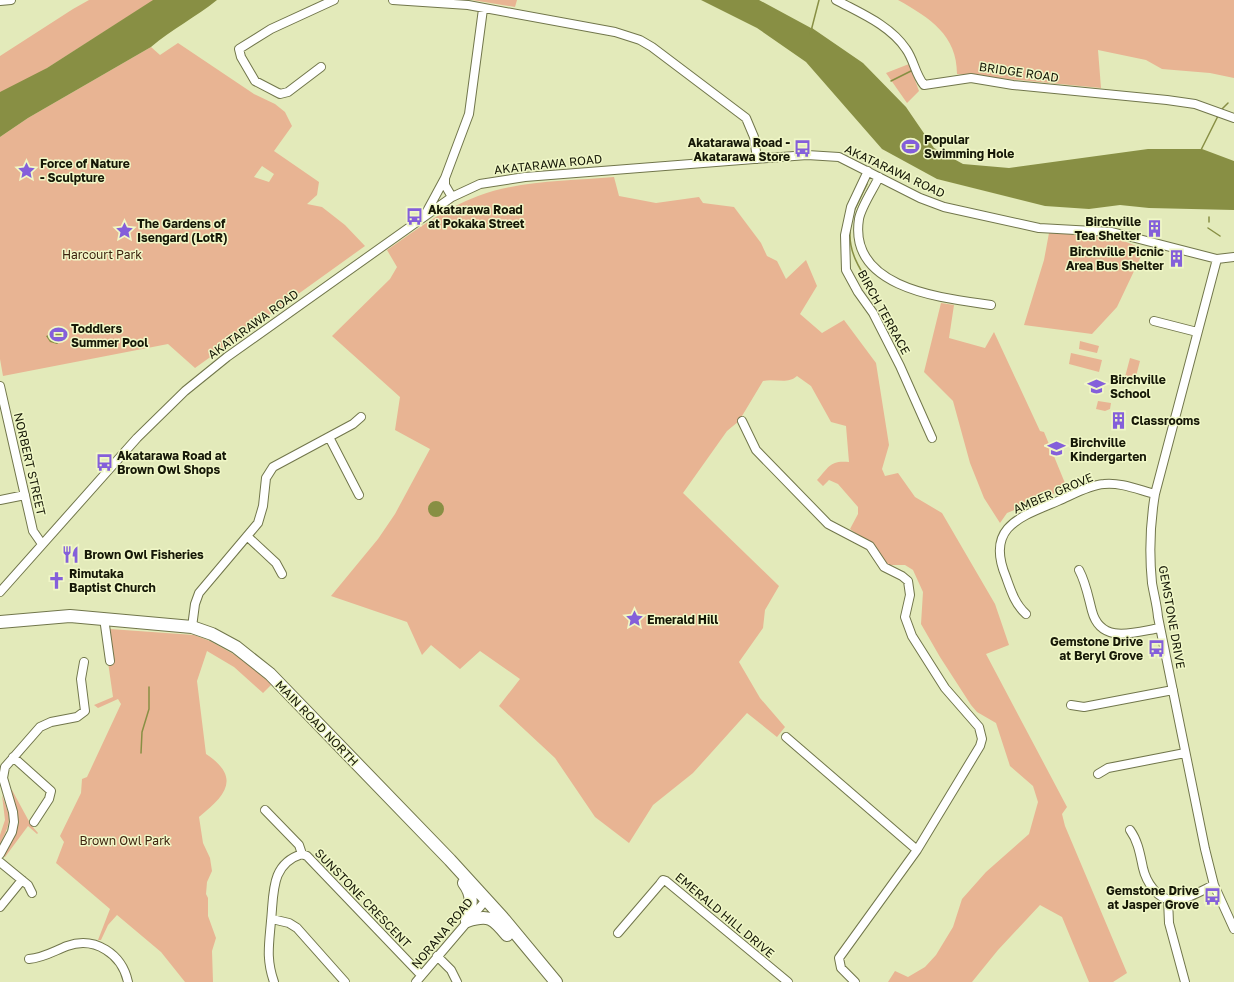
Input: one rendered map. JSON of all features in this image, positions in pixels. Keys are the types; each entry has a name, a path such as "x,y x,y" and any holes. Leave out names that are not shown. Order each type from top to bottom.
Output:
{"highway":[{"name":"MAIN ROAD NORTH","path":"0,622 59,616 104,618 192,627 206,631 236,647 270,674 450,860 502,917 544,970 556,982"},
{"path":"458,870 472,899 467,921 484,917 493,920 533,963 544,970"}],"street":[{"path":"0,1 11,0"},
{"path":"321,67 288,92 280,94 255,81 241,57 239,49 271,29 334,0"},
{"path":"393,0 453,3 615,32 640,40 652,47 746,118 754,137 757,159"},
{"name":"BRIDGE ROAD","path":"836,0 875,21 901,42 907,50 919,79 924,84 971,78 1013,85 1195,104 1234,118"},
{"path":"424,218 445,178 470,114 483,9"},
{"name":"AKATARAWA ROAD","path":"0,592 137,438 185,391 227,357 452,197 480,184 508,178 807,154 830,156 844,159 920,198 948,208 1039,228 1112,232 1216,259 1234,257"},
{"name":"BIRCH TERRACE","path":"868,172 851,207 845,235 846,270 858,292 873,312 900,366 932,438"},
{"path":"879,177 859,218 859,239 867,261 896,283 914,291 991,305"},
{"path":"445,178 445,185 452,197"},
{"name":"GEMSTONE DRIVE","path":"1216,259 1155,494 1150,552 1153,585 1160,628 1206,855 1214,885 1234,929"},
{"path":"1154,321 1198,332"},
{"name":"NORBERT STREET","path":"0,386 3,410 33,531 42,544"},
{"path":"192,627 195,604 199,593 258,523 262,514 266,478 272,467 353,424 361,417"},
{"path":"742,421 756,450 828,524 870,546 884,567 902,576 908,581 910,595 904,617 912,636 945,688 980,727 982,739 980,746 917,850 839,958 841,968 855,982"},
{"path":"329,437 359,495"},
{"name":"AMBER GROVE","path":"1026,614 1017,606 1001,566 999,556 1000,546 1004,534 1010,525 1017,520 1054,503 1104,484 1114,484 1155,494"},
{"path":"0,500 25,495"},
{"path":"247,536 276,563 282,574"},
{"path":"1079,570 1086,583 1093,613 1104,629 1119,635 1160,628"},
{"path":"104,618 110,661"},
{"path":"0,854 14,825 14,815 2,774 5,767 43,725 77,717 85,711 81,679 84,662"},
{"path":"1070,705 1084,707 1173,690"},
{"path":"786,737 917,850"},
{"path":"1098,774 1108,768 1185,753"},
{"path":"13,757 51,791 49,799 34,822"},
{"path":"265,810 299,845 302,854"},
{"path":"1130,830 1137,841 1147,880 1156,892 1168,899 1174,900 1214,885"},
{"name":"SUNSTONE CRESCENT","path":"274,982 268,959 272,919 272,892 276,879 281,870 290,860 302,854 307,856 419,979"},
{"path":"0,862 28,885 32,893"},
{"path":"0,907 22,880"},
{"name":"EMERALD HILL DRIVE","path":"618,933 663,880 666,880 788,982"},
{"path":"1168,899 1171,930 1185,982"},
{"name":"NORANA ROAD","path":"419,979 486,900"},
{"path":"272,919 289,923 297,928 345,982"},
{"path":"29,959 40,958 68,946 78,944 98,946 114,955 122,965 128,982"},
{"path":"437,956 451,970 457,982"}],"green space":[{"path":"89,0 154,0 0,98 0,56"},
{"path":"472,0 517,0 515,7"},
{"path":"898,0 1234,0 1234,78 1210,73 1162,69 1146,60 1098,50 1101,88 957,74 956,60 952,49 947,38 940,29 921,14"},
{"name":"Harcourt Park","path":"178,43 254,94 275,104 285,112 292,126 274,151 319,182 317,195 307,204 322,207 345,225 365,246 195,368 168,344 3,376 0,359 0,137 28,118 151,47 160,55","holes":["262,166 274,174 269,182 254,177"]},
{"path":"909,64 919,91 907,103 886,73"},
{"path":"614,177 619,196 656,203 699,197 703,203 734,207 761,243 767,256 777,261 786,279 806,260 817,286 800,314 822,333 844,320 876,363 889,445 882,469 885,476 898,473 915,497 942,513 995,604 1009,645 986,654 1067,807 1062,814 1065,826 1127,973 1113,982 1089,982 1062,917 1040,905 998,950 972,982 888,982 895,971 908,977 925,967 936,955 953,927 962,899 986,872 1029,834 1038,802 1033,786 1010,766 996,723 977,712 971,705 921,624 923,592 913,570 905,565 887,565 870,544 850,529 858,514 858,507 838,484 829,480 823,486 817,480 830,465 838,462 849,462 846,426 831,422 811,386 797,376 793,379 785,381 763,381 739,421 727,431 683,493 779,586 765,610 763,628 739,662 760,698 785,727 777,737 747,713 693,773 653,805 629,843 595,817 555,758 499,706 520,679 480,651 460,669 431,645 422,655 407,622 331,596 378,539 395,514 430,449 395,430 400,397 332,336 390,279 397,267 387,250 442,213 478,196 528,184"},
{"path":"1049,233 1086,234 1109,237 1133,244 1144,250 1117,307 1092,334 1024,325 1044,260"},
{"path":"941,303 954,305 949,338 985,348 994,332 1040,431 1044,432 1067,488 1007,513 1000,523 984,498 970,463 953,401 924,372"},
{"path":"1080,341 1099,346 1097,353 1079,349"},
{"path":"1071,353 1102,360 1099,372 1069,364"},
{"path":"1130,358 1140,361 1135,380 1125,377"},
{"path":"1098,401 1111,403 1110,409 1105,411 1096,409"},
{"name":"Brown Owl Park","path":"110,629 194,635 210,641 237,656 272,684 263,693 234,667 207,651 197,681 206,754 224,771 226,779 226,787 222,794 216,802 199,817 203,843 210,858 212,871 207,882 206,894 208,898 208,916 216,938 212,951 213,982 185,982 161,952 117,915 108,925 101,940 98,940 110,909 56,863 64,842 60,836 81,793 82,779 87,777 121,704 118,699 98,708 94,705 113,697 108,662 113,661"},
{"path":"12,790 31,825 38,833 37,834 28,826 5,857 3,855 19,823 10,792"},
{"path":"2,795 9,820 7,830 0,844 0,835 5,820"}],"shaded area":[{"path":"153,0 217,0 167,34 151,47 28,118 0,137 0,92 47,68"},
{"path":"701,0 759,0 811,28 811,31 812,28 863,63 906,107 934,148 963,164 1009,168 1148,149 1202,149 1234,161 1234,210 1149,208 1120,205 1089,209 1045,206 937,179 882,149 806,62 757,28"},
{"name":"Toddlers Summer Pool","path":"62,326 67,333 64,340 57,344 50,342 46,336 56,332"},
{"path":"436,501 443,506 444,509 439,516 436,517 429,512 428,509 433,502"}],"waterway":[{"path":"810,35 819,0"},
{"path":"891,81 911,71"},
{"path":"1222,109 1228,103"},
{"path":"1201,150 1218,116"},
{"path":"854,211 867,184"},
{"path":"1209,217 1209,222"},
{"path":"1208,228 1220,236"},
{"path":"850,232 853,253 870,285"},
{"path":"141,753 142,732 149,709 149,687"}],"place":[{"name":"Popular Swimming Hole","path":"911,146"},
{"name":"Akatarawa Road - Akatarawa Store","path":"803,149"},
{"name":"Force of Nature - Sculpture","path":"27,170"},
{"name":"Akatarawa Road at Pokaka Street","path":"415,216"},
{"name":"Birchville Tea Shelter","path":"1154,228"},
{"name":"The Gardens of Isengard (LotR)","path":"124,230"},
{"name":"Birchville Picnic Area Bus Shelter","path":"1177,258"},
{"name":"Toddlers Summer Pool","path":"58,335"},
{"name":"Birchville School","path":"1097,386"},
{"name":"Classrooms","path":"1118,420"},
{"name":"Birchville Kindergarten","path":"1057,449"},
{"name":"Akatarawa Road at Brown Owl Shops","path":"104,462"},
{"name":"Brown Owl Fisheries","path":"71,554"},
{"name":"Rimutaka Baptist Church","path":"56,580"},
{"name":"Emerald Hill","path":"634,619"},
{"name":"Gemstone Drive at Beryl Grove","path":"1156,648"},
{"name":"Gemstone Drive at Jasper Grove","path":"1212,897"}]}
